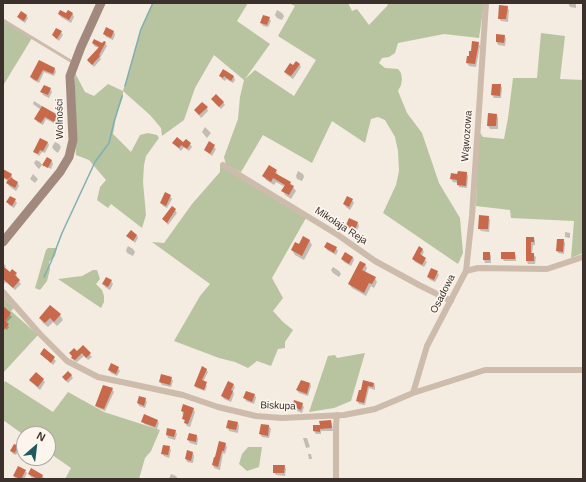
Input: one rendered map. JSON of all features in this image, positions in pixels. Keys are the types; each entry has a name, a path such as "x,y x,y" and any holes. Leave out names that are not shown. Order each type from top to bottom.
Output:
{"street":[{"name":"Wolności","path":"3,242 60,172 69,156 73,140 70,76 74,63 101,3"},
{"name":"Wąwozowa","path":"466,271 472,216 486,3"},
{"name":"Mikołaja Reja","path":"223,165 338,235 375,261 419,286 451,301"},
{"name":"Osadowa","path":"413,394 427,346 466,271 478,268 547,269 583,257"},
{"name":"Biskupa","path":"3,292 40,334 67,361 98,377 183,395 218,407 256,416 282,418 337,415 375,409 413,394 484,370 583,370"},
{"path":"336,479 337,415"}],"lane":[{"path":"3,20 74,63"}],"green space":[{"path":"152,3 248,3 237,21 270,44 245,79 255,70 294,96 316,60 278,36 295,6 289,3 348,3 352,11 357,9 369,25 388,5 386,3 484,3 479,38 444,34 398,43 395,53 389,57 382,58 379,63 385,68 398,69 401,73 401,85 398,91 407,113 422,133 439,183 460,218 463,253 458,264 383,213 396,185 399,171 398,151 395,137 385,120 378,117 371,119 365,143 332,121 312,163 263,135 241,172 226,165 224,157 238,119 240,97 244,80 214,55 195,88 184,120 162,136 161,128 150,115 123,91 141,28"},
{"path":"3,21 32,38 4,84 3,83"},
{"path":"541,33 565,36 560,79 583,80 583,253 571,258 574,221 511,218 510,210 476,206 478,130 483,137 504,139 513,78 537,78"},
{"path":"75,73 85,92 94,96 108,84 123,91 123,97 116,117 113,134 131,152 140,135 148,133 157,135 159,138 146,156 144,165 143,182 146,215 142,228 111,204 108,208 97,200 100,187 106,180 89,160 76,155 74,125"},
{"path":"220,166 306,218 272,278 283,298 273,311 293,330 285,342 285,348 278,349 271,366 257,361 248,368 174,341 200,296 210,284 152,242 164,243 192,204 220,172"},
{"path":"48,248 57,248 55,256 49,262 50,269 47,281 40,290 35,288 46,250"},
{"path":"93,270 97,270 100,279 96,284 102,290 104,296 104,302 101,308 58,279 82,276"},
{"path":"3,297 14,308 11,311 38,335 3,373"},
{"path":"365,353 351,401 334,408 309,412 328,356 335,355 337,358"},
{"path":"5,381 53,412 68,392 104,412 160,430 151,451 145,458 139,479 65,479 71,468 56,458 56,426 16,426 16,429 3,420 3,385"},
{"path":"248,447 262,447 259,467 247,471 239,464 242,454"}],"building":[{"path":"499,5 508,6 506,19 498,19"},
{"path":"60,10 66,13 68,10 73,13 69,20 58,14"},
{"path":"21,11 27,15 24,21 17,17"},
{"path":"263,15 270,17 267,25 260,23"},
{"path":"106,27 114,31 111,38 103,34"},
{"path":"56,28 62,31 57,39 52,35"},
{"path":"496,34 505,35 504,43 496,42"},
{"path":"94,39 102,43 104,41 106,42 99,55 100,56 92,65 87,60 99,47 92,43"},
{"path":"472,41 479,42 475,64 466,63 467,56 469,56 469,51 471,51"},
{"path":"39,60 55,68 53,74 43,70 37,81 30,77"},
{"path":"296,61 300,64 291,76 284,72 290,63 293,65"},
{"path":"223,69 234,76 231,81 224,76 223,78 219,76"},
{"path":"492,84 501,84 500,96 491,95"},
{"path":"44,85 51,88 48,95 40,92"},
{"path":"216,94 224,102 219,107 211,99"},
{"path":"202,102 208,107 199,115 194,110"},
{"path":"42,106 58,115 54,122 45,117 41,123 34,119"},
{"path":"488,113 497,114 496,126 487,126"},
{"path":"177,137 183,142 186,139 191,143 187,149 181,145 179,148 172,143"},
{"path":"40,138 48,142 43,151 40,150 38,154 33,152"},
{"path":"209,141 215,145 210,154 204,150"},
{"path":"47,157 52,160 48,168 42,165"},
{"path":"269,165 277,170 275,173 291,182 290,184 294,186 289,195 281,191 285,185 273,178 271,182 262,176"},
{"path":"3,169 12,174 9,180 3,177"},
{"path":"458,171 467,172 466,186 457,185 457,180 450,179 451,173 457,174"},
{"path":"10,177 18,182 15,188 6,183"},
{"path":"165,192 171,195 166,206 160,203"},
{"path":"10,196 16,199 12,206 6,202"},
{"path":"347,196 353,199 349,207 343,204"},
{"path":"172,206 176,209 167,223 162,219"},
{"path":"479,215 489,216 488,229 478,229"},
{"path":"349,218 358,222 355,230 346,225"},
{"path":"131,230 137,235 133,241 126,236"},
{"path":"303,236 310,240 302,256 291,250 295,242 299,244"},
{"path":"526,237 534,237 534,242 531,242 531,253 534,253 534,261 526,261"},
{"path":"557,239 564,239 563,252 556,251"},
{"path":"327,242 337,247 334,253 324,247"},
{"path":"419,246 423,249 420,254 426,258 422,265 412,259"},
{"path":"345,252 353,257 349,264 341,259"},
{"path":"483,252 490,252 490,260 483,260"},
{"path":"501,252 515,252 515,259 501,259"},
{"path":"360,261 366,264 362,270 376,277 372,284 369,283 364,293 348,284"},
{"path":"3,266 10,272 12,269 17,273 15,275 20,280 13,288 3,279"},
{"path":"431,268 438,271 434,280 427,277"},
{"path":"106,277 112,280 108,287 102,284"},
{"path":"50,305 61,314 54,322 50,318 45,323 39,318"},
{"path":"3,306 11,313 5,321 9,324 3,331"},
{"path":"83,345 91,353 86,358 82,353 75,360 71,358 72,356 69,353 74,348 77,351"},
{"path":"44,348 55,357 51,363 40,354"},
{"path":"111,363 119,367 116,374 108,370"},
{"path":"202,366 207,369 202,380 207,382 204,390 194,386"},
{"path":"68,371 72,375 66,381 62,377"},
{"path":"36,372 44,379 38,387 29,380"},
{"path":"161,374 172,377 170,385 159,382"},
{"path":"301,380 310,383 307,394 296,390"},
{"path":"363,380 374,383 373,387 368,386 364,403 356,401 359,390 361,390"},
{"path":"228,381 234,384 229,400 221,396"},
{"path":"103,385 113,388 104,409 95,406"},
{"path":"246,391 255,394 252,402 243,398"},
{"path":"139,396 146,398 144,406 137,403"},
{"path":"294,400 303,403 301,410 292,407"},
{"path":"183,404 194,408 188,424 184,423 185,420 182,419 184,412 181,411"},
{"path":"144,414 158,420 155,427 141,422"},
{"path":"228,420 238,422 236,430 226,428"},
{"path":"331,420 332,428 320,429 320,432 313,431 313,425 320,425 319,421"},
{"path":"261,424 269,425 268,436 259,434"},
{"path":"167,428 176,430 174,437 166,435"},
{"path":"189,433 197,435 196,442 187,440"},
{"path":"219,441 226,443 224,451 222,451 218,467 212,465"},
{"path":"14,444 16,445 15,453 10,451"},
{"path":"163,445 170,446 168,455 161,454"},
{"path":"187,450 193,452 191,461 185,459"},
{"path":"273,465 285,465 284,473 273,473"},
{"path":"18,466 26,470 21,479 13,476"},
{"path":"31,468 43,475 41,479 28,474"}],"waterway":[{"path":"125,86 141,29 153,3"},
{"path":"44,277 62,233 95,162 109,143 122,96"}]}
